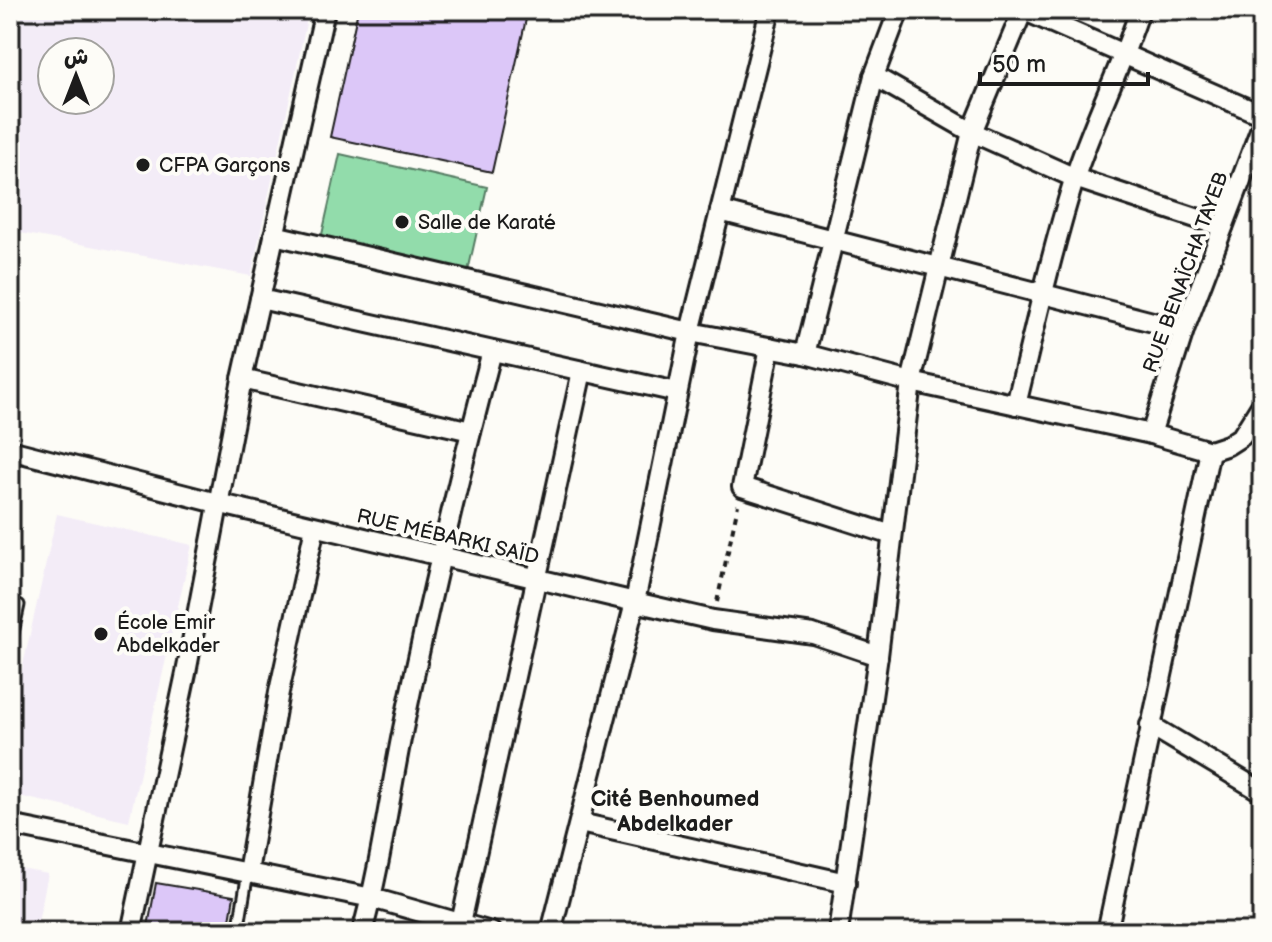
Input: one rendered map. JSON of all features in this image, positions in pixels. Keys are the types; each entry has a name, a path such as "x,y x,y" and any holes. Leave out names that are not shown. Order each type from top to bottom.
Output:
{"street":[{"path":"131,932 186,673 242,379 325,10"},
{"path":"551,932 635,602 690,332 770,10"},
{"path":"805,354 874,76 899,10"},
{"path":"838,932 878,656 911,382 972,132 1023,10 1262,115"},
{"path":"1016,405 1042,294 1075,178 1126,54 1140,10"},
{"path":"874,76 972,132 1075,178 1223,227"},
{"name":"RUE BENAÏCHA TAYEB","path":"1151,434 1184,330 1262,125"},
{"path":"720,211 1184,330"},
{"path":"274,235 690,332 805,354 911,382 1151,434 1210,451 1242,436 1262,404"},
{"path":"260,299 677,392"},
{"path":"770,347 742,487 892,535"},
{"path":"362,932 372,898 440,556 492,351"},
{"path":"460,928 582,371"},
{"path":"242,379 471,431"},
{"name":"RUE MÉBARKI SAÏD","path":"10,450 315,527 713,620 813,634 878,656"},
{"path":"1107,932 1210,451"},
{"path":"248,872 279,692 315,527"},
{"path":"1150,725 1262,792"},
{"path":"580,823 846,883"},
{"path":"10,825 372,898 460,928 491,932"}],"lane":[{"path":"10,603 19,605 10,647"},
{"path":"238,932 248,872"}],"path":[{"path":"713,620 742,487"}],"shaded area":[{"name":"CFPA Garçons","path":"10,10 309,10 251,276 10,231"},
{"name":"École Emir Abdelkader","path":"57,514 192,545 129,821 10,794 10,723"},
{"path":"10,867 48,874 36,932 10,932"}],"green space":[{"name":"Salle de Karaté","path":"340,154 487,187 464,289 317,257"}],"building":[{"path":"358,10 528,10 492,172 330,137"},
{"path":"156,883 234,896 228,932 147,932"}],"place":[{"name":"CFPA Garçons","path":"143,165"},
{"name":"Salle de Karaté","path":"402,222"},
{"name":"École Emir Abdelkader","path":"101,634"}],"district":[{"name":"Cité Benhoumed Abdelkader","path":"675,810"}]}
